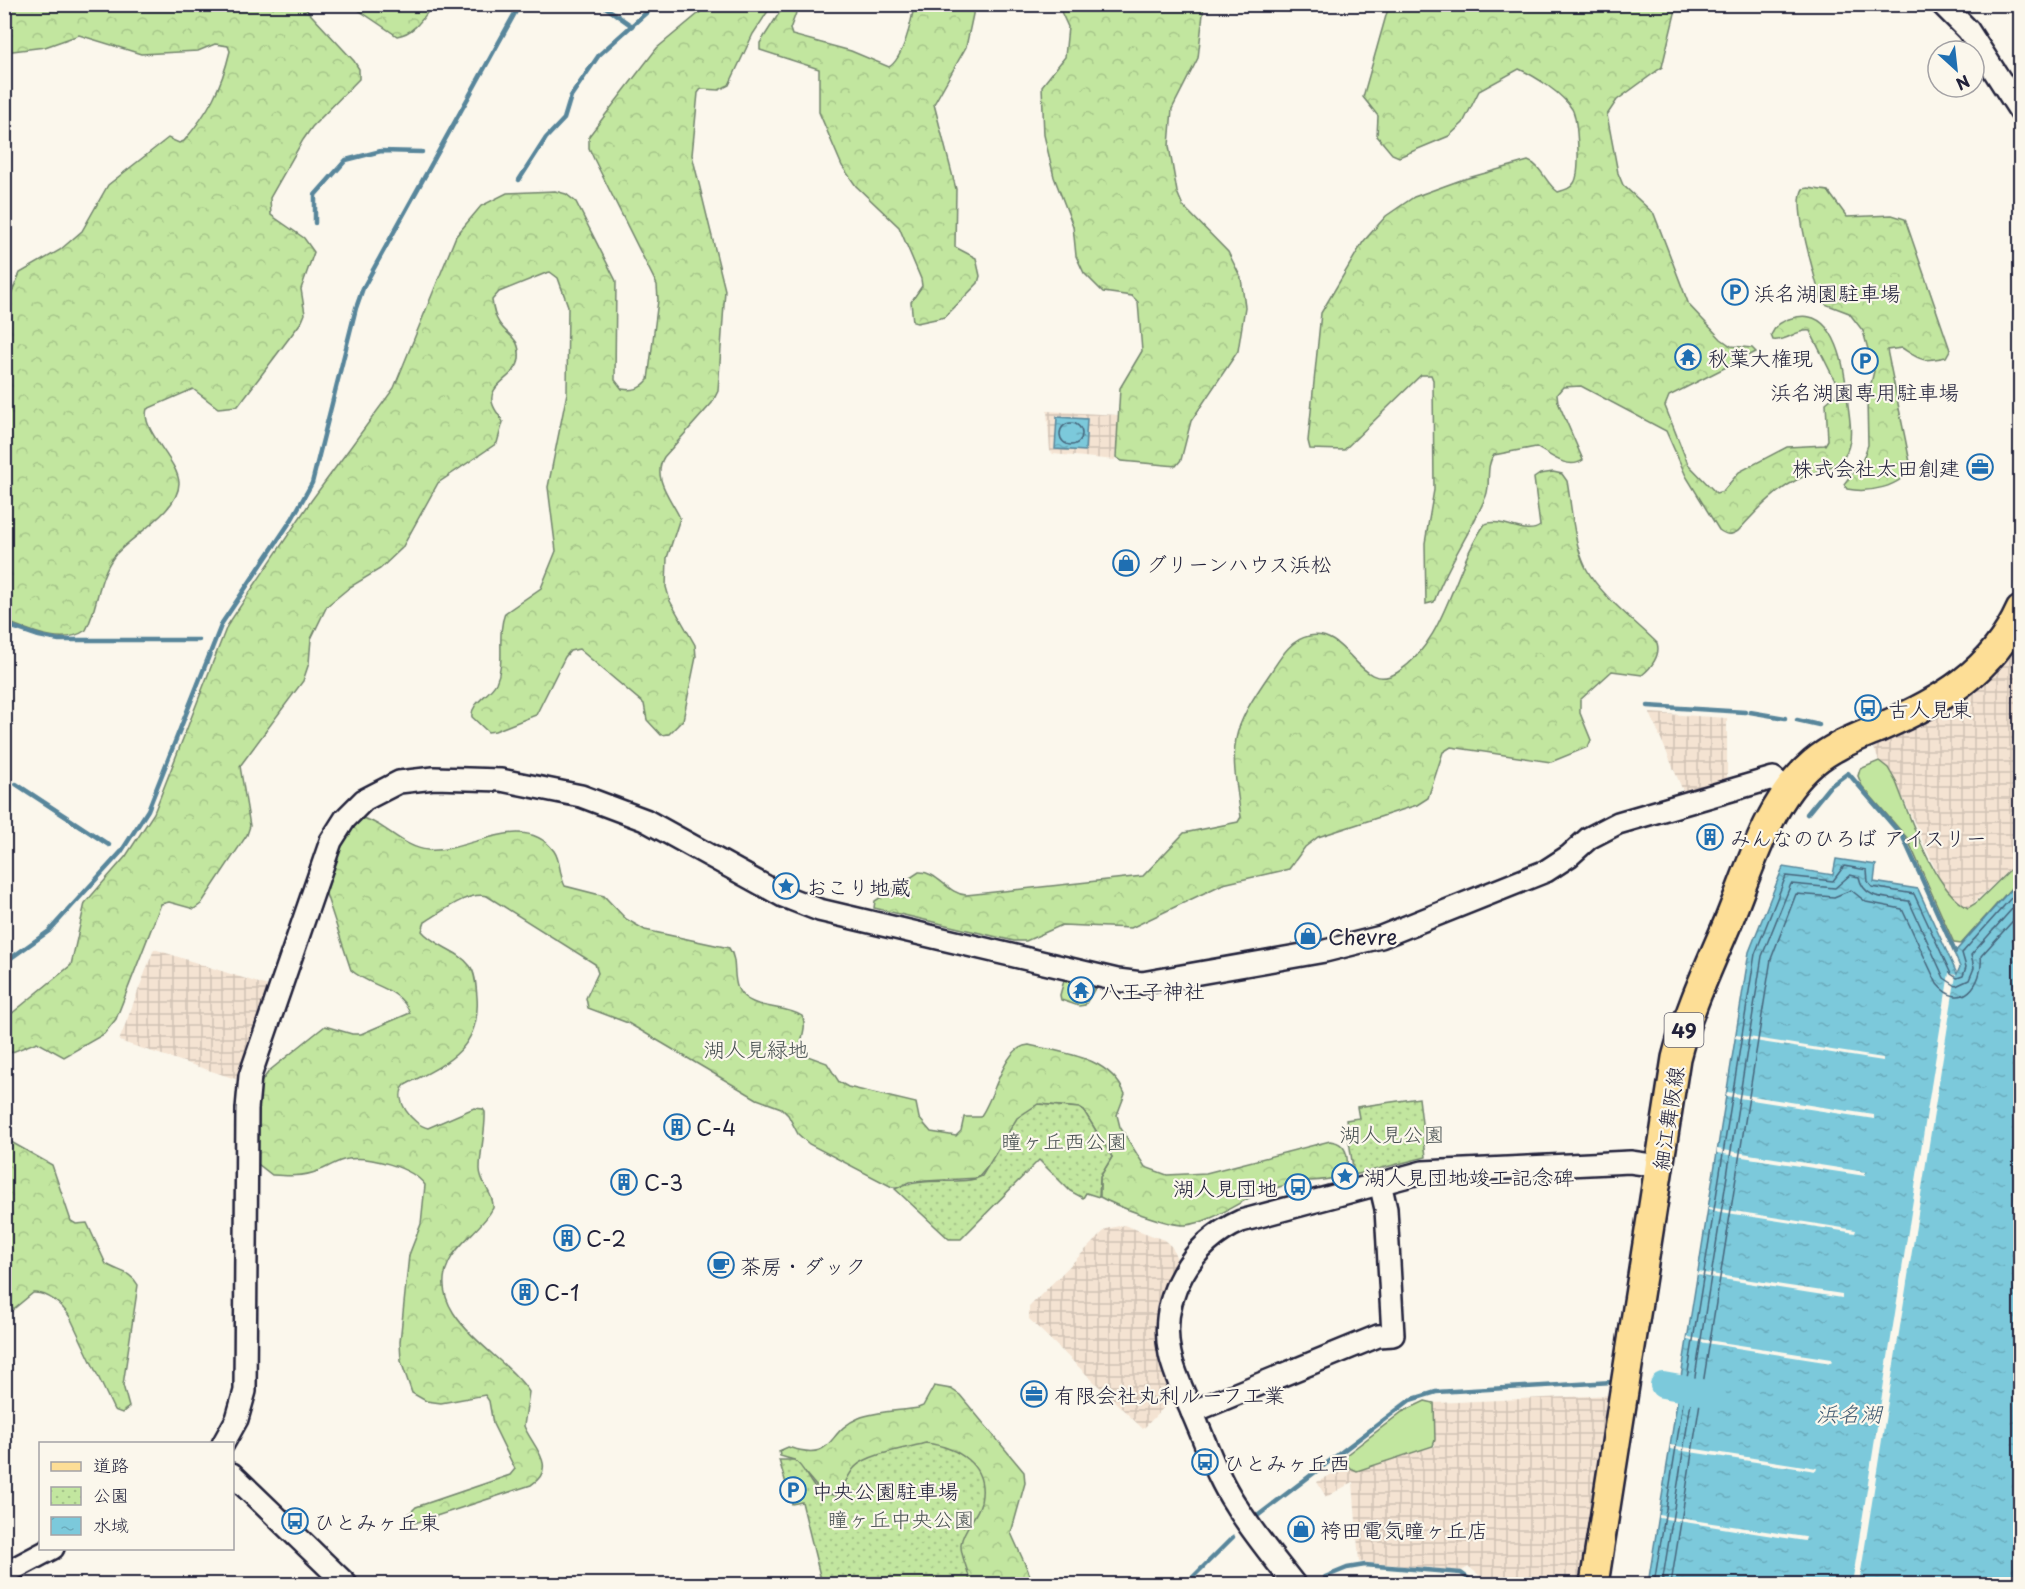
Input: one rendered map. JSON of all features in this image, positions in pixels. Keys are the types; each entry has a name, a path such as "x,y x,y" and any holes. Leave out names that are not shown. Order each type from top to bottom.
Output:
{"main road":[{"name":"細江舞阪線","path":"1594,1584 1672,1079 1685,1028 1759,847 1788,790 1813,763 1828,752 1927,706 1953,691 1996,650 2020,610"}],"street":[{"path":"1942,4 1968,30 2020,111"},
{"path":"225,1442 240,1412 246,1377 247,1109 254,1060 330,841 353,809 386,787 412,779 479,778 523,783 581,796 645,820 783,896 819,910 1111,979 1142,982 1356,945 1405,928 1540,873 1558,864 1589,838 1632,817 1773,778 1788,790"},
{"path":"1294,1584 1229,1494 1170,1357 1167,1330 1176,1291 1193,1257 1219,1232 1241,1221 1380,1182 1436,1171 1630,1162 1659,1166"},
{"path":"1192,1412 1378,1335 1393,1335 1386,1209 1380,1182"},
{"path":"234,1476 346,1584"},
{"path":"4,1574 49,1550"}],"shaded area":[{"path":"1047,411 1118,415 1115,460 1053,454 1050,451"},
{"path":"2020,641 2020,860 1968,908 1944,888 1896,782 1888,768 1879,761 1873,746 1924,724 1961,703 1994,675"},
{"path":"1650,713 1727,718 1727,779 1683,791"},
{"path":"154,949 271,987 242,1081 119,1041"},
{"path":"1124,1225 1164,1240 1172,1247 1176,1257 1176,1395 1143,1429 1029,1319 1029,1307 1106,1229"},
{"path":"1611,1395 1580,1584 1490,1584 1469,1567 1461,1571 1359,1562 1353,1482 1326,1497 1317,1482 1346,1467 1357,1471 1435,1446 1434,1403"}],"green space":[{"path":"301,4 359,69 359,79 312,127 303,140 270,198 271,215 304,238 314,252 301,289 305,314 302,321 238,406 218,408 193,389 147,409 146,417 149,426 177,474 179,483 177,493 164,513 116,554 110,563 86,630 77,635 56,637 5,621 5,308 20,273 60,250 82,231 108,185 168,138 179,143 184,141 213,99 223,77 230,51 228,46 215,44 198,51 141,54 79,35 45,47 5,52 5,5"},
{"path":"710,4 772,5 753,34 729,85 719,90 701,89 698,93 692,155 725,290 718,391 712,403 664,457 660,473 664,489 680,518 667,558 666,587 670,601 695,645 696,657 683,720 669,734 661,735 647,720 644,704 579,649 570,651 565,657 536,715 488,732 472,717 474,707 493,687 499,675 501,631 505,613 541,588 556,551 548,487 567,393 568,306 558,278 550,272 546,273 499,292 492,300 498,321 516,342 519,352 517,366 493,392 494,407 503,422 497,443 438,483 402,548 380,569 350,587 327,606 311,639 309,663 303,681 240,766 250,826 247,835 201,904 194,909 169,902 161,904 116,1019 104,1034 64,1057 37,1042 5,1055 5,1019 71,965 85,903 126,856 154,813 227,626 311,501 394,388 456,236 481,206 507,193 555,191 566,194 576,202 616,281 615,380 622,389 630,390 636,389 648,380 658,300 657,285 594,159 589,148 589,136 657,48"},
{"path":"785,4 799,5 790,29 792,35 851,51 889,67 903,48 914,5 975,5 966,47 934,104 956,189 955,247 976,258 980,276 978,283 945,317 913,322 911,302 922,286 921,279 899,227 856,186 842,166 819,112 819,69 760,50 760,43"},
{"path":"351,5 433,5 414,28 397,36"},
{"path":"1058,5 1204,5 1198,58 1172,109 1169,146 1177,192 1183,206 1228,252 1241,278 1245,307 1238,351 1191,421 1181,460 1176,466 1122,461 1116,457 1120,388 1142,351 1138,302 1132,296 1103,292 1084,273 1076,256 1073,226 1054,177 1044,135 1042,86 1065,57 1068,27"},
{"path":"1389,5 1677,5 1662,67 1617,100 1607,115 1618,173 1623,185 1654,214 1689,305 1721,339 1731,346 1752,348 1756,352 1669,396 1665,406 1688,464 1716,493 1723,491 1739,472 1787,447 1825,445 1828,440 1826,403 1838,393 1838,387 1810,331 1778,340 1773,340 1771,335 1785,320 1808,316 1820,321 1829,331 1842,361 1850,434 1849,446 1839,462 1795,481 1761,507 1738,531 1726,534 1719,530 1686,476 1666,431 1581,386 1563,387 1557,394 1558,402 1583,460 1571,464 1565,463 1536,447 1494,455 1490,464 1486,496 1480,510 1434,602 1426,604 1425,543 1434,490 1433,380 1431,375 1421,375 1344,450 1310,449 1308,441 1321,313 1363,242 1386,216 1414,197 1461,180 1528,161 1536,166 1554,189 1558,192 1563,191 1574,183 1576,177 1578,146 1574,115 1568,103 1548,86 1519,69 1479,91 1463,123 1449,136 1399,157 1392,154 1377,136 1378,116 1363,97"},
{"path":"1803,189 1828,191 1847,217 1892,215 1905,219 1950,350 1946,357 1926,360 1902,348 1887,350 1911,467 1900,480 1883,487 1855,490 1847,489 1844,484 1863,459 1868,445 1867,400 1874,371 1863,331 1849,313 1825,304 1820,297 1805,241 1800,210"},
{"path":"1553,472 1562,474 1567,481 1576,536 1586,568 1600,588 1657,643 1658,648 1654,661 1642,675 1612,671 1580,700 1580,713 1591,740 1588,747 1551,762 1451,747 1443,752 1428,798 1417,805 1318,837 1305,847 1289,869 1223,884 1131,928 1062,925 1026,941 1014,941 874,908 875,901 919,872 931,875 954,891 966,895 1143,876 1184,833 1238,822 1241,817 1235,772 1236,740 1247,710 1287,650 1302,638 1323,636 1334,641 1374,676 1385,677 1398,672 1414,659 1427,642 1448,603 1474,542 1485,524 1499,523 1528,529 1540,526 1534,478 1540,474"},
{"path":"1879,761 1888,768 1896,782 1924,852 1944,886 1955,899 1968,908 2020,860 2020,878 1961,944 1954,943 1907,838 1862,786 1858,776 1860,769"},
{"name":"湖人見緑地","path":"362,818 410,845 428,850 459,846 511,833 527,834 541,839 554,851 565,886 604,896 626,919 645,930 729,948 733,958 736,984 743,996 758,1004 795,1012 802,1016 804,1026 802,1054 827,1063 839,1082 848,1087 916,1103 919,1118 931,1132 956,1136 961,1131 964,1117 980,1117 1012,1054 1029,1045 1084,1058 1108,1071 1118,1081 1125,1094 1117,1115 1120,1127 1145,1167 1167,1175 1206,1173 1330,1141 1344,1148 1347,1158 1346,1167 1336,1177 1292,1183 1253,1196 1221,1214 1195,1224 1167,1222 1129,1210 1100,1197 1100,1177 1112,1157 1084,1111 1079,1108 1041,1104 978,1178 909,1182 899,1187 892,1187 809,1144 798,1134 788,1115 781,1108 757,1099 628,1023 588,1008 586,998 598,973 595,964 487,896 479,895 463,899 425,922 422,931 433,941 459,956 472,969 477,997 477,1015 473,1030 467,1043 458,1053 434,1070 405,1085 401,1097 411,1117 428,1128 474,1108 483,1109 485,1112 480,1169 493,1208 453,1255 444,1282 447,1300 456,1317 518,1378 529,1392 524,1426 541,1456 543,1471 531,1485 415,1523 409,1520 408,1515 416,1507 510,1475 515,1469 493,1424 489,1401 485,1395 441,1403 426,1401 412,1393 401,1361 400,1342 409,1255 421,1224 425,1185 400,1168 367,1159 340,1161 307,1174 272,1175 258,1164 255,1154 259,1085 269,1071 325,1026 352,1034 361,1034 410,1013 399,997 351,970 325,891 325,884 338,846 348,828"},
{"path":"1065,977 1097,985 1085,1005 1079,1006 1061,1000 1060,995"},
{"name":"湖人見公園","path":"1419,1098 1426,1157 1354,1175 1346,1120 1359,1118 1357,1107"},
{"name":"瞳ヶ丘西公園","path":"1038,1104 1079,1108 1084,1111 1112,1157 1100,1177 1099,1197 1086,1193 1083,1198 1070,1191 1039,1160 961,1239 949,1239 895,1189 918,1183 964,1181 982,1176 1017,1118"},
{"path":"4,1138 52,1165 71,1221 76,1224 87,1223 106,1264 128,1274 138,1285 123,1385 129,1407 122,1413 114,1410 70,1317 59,1304 49,1297 33,1293 5,1316"},
{"path":"934,1386 951,1389 960,1395 1024,1472 1025,1483 1011,1533 1034,1584 944,1584 857,1561 836,1495 823,1494 794,1460 780,1456 779,1451 788,1447 804,1451 823,1449 848,1424 859,1418 923,1406"},
{"path":"1425,1401 1434,1403 1435,1440 1433,1446 1357,1471 1340,1463 1341,1459 1402,1412"},
{"name":"瞳ヶ丘中央公園","path":"926,1443 959,1453 975,1468 980,1477 981,1502 964,1533 961,1544 970,1584 822,1584 802,1502 792,1504 779,1460 794,1460 817,1489 826,1494 839,1496 850,1474 861,1462 878,1455"}],"water":[{"path":"1057,417 1087,419 1085,451 1055,449"},
{"name":"浜名湖","path":"1836,859 1876,865 1874,882 1918,889 1957,974 1960,967 1954,953 2020,879 2020,1584 1648,1584 1749,952 1783,867 1833,875"}],"pier":[{"path":"1949,973 1956,975 1859,1584 1852,1584"},
{"path":"1736,1035 1883,1058 1883,1061 1735,1038"},
{"path":"1727,1092 1874,1115 1874,1119 1726,1096"},
{"path":"1717,1149 1865,1172 1865,1176 1717,1153"},
{"path":"1708,1207 1856,1230 1855,1233 1708,1210"},
{"path":"1698,1272 1842,1294 1842,1298 1697,1275"},
{"path":"1688,1337 1832,1359 1831,1363 1687,1340"},
{"path":"1670,1445 1817,1468 1816,1471 1670,1449"},
{"path":"1659,1515 1806,1537 1805,1541 1659,1518"}],"waterway":[{"path":"4,963 49,931 121,852 148,810 222,623 292,519 312,483 363,288 520,4"},
{"path":"601,4 632,26"},
{"path":"519,180 546,138 564,119 571,96 599,55 656,4"},
{"path":"1928,5 1938,13"},
{"path":"2015,120 2020,128"},
{"path":"315,223 315,195 346,160 381,151 422,152"},
{"path":"4,624 59,640 199,640"},
{"path":"1648,706 1745,712"},
{"path":"1750,712 1785,718"},
{"path":"1797,720 1819,725"},
{"path":"1807,814 1829,787 1848,773 1903,837 1955,952"},
{"path":"16,784 109,845"},
{"path":"1256,1517 1410,1400 1436,1392 1613,1382"},
{"path":"1663,1385 1713,1394"},
{"path":"1186,1584 1233,1537"},
{"path":"1325,1577 1347,1568 1365,1565 1461,1573 1476,1584"}],"place":[{"name":"浜名湖園駐車場","path":"1735,292"},
{"name":"秋葉大権現","path":"1688,357"},
{"name":"浜名湖園専用駐車場","path":"1865,361"},
{"name":"株式会社太田創建","path":"1980,467"},
{"name":"グリーンハウス浜松","path":"1126,563"},
{"name":"古人見東","path":"1868,708"},
{"name":"みんなのひろば アイスリー","path":"1710,837"},
{"name":"おこり地蔵","path":"786,886"},
{"name":"Chevre","path":"1308,936"},
{"name":"八王子神社","path":"1081,990"},
{"name":"C-4","path":"677,1127"},
{"name":"湖人見団地竣工記念碑","path":"1345,1176"},
{"name":"C-3","path":"624,1182"},
{"name":"湖人見団地","path":"1298,1187"},
{"name":"C-2","path":"567,1238"},
{"name":"茶房・ダック","path":"721,1265"},
{"name":"C-1","path":"525,1292"},
{"name":"有限会社丸利ルーフ工業","path":"1034,1394"},
{"name":"ひとみヶ丘西","path":"1205,1462"},
{"name":"中央公園駐車場","path":"793,1490"},
{"name":"ひとみヶ丘東","path":"295,1521"},
{"name":"袴田電気瞳ヶ丘店","path":"1301,1529"}]}
